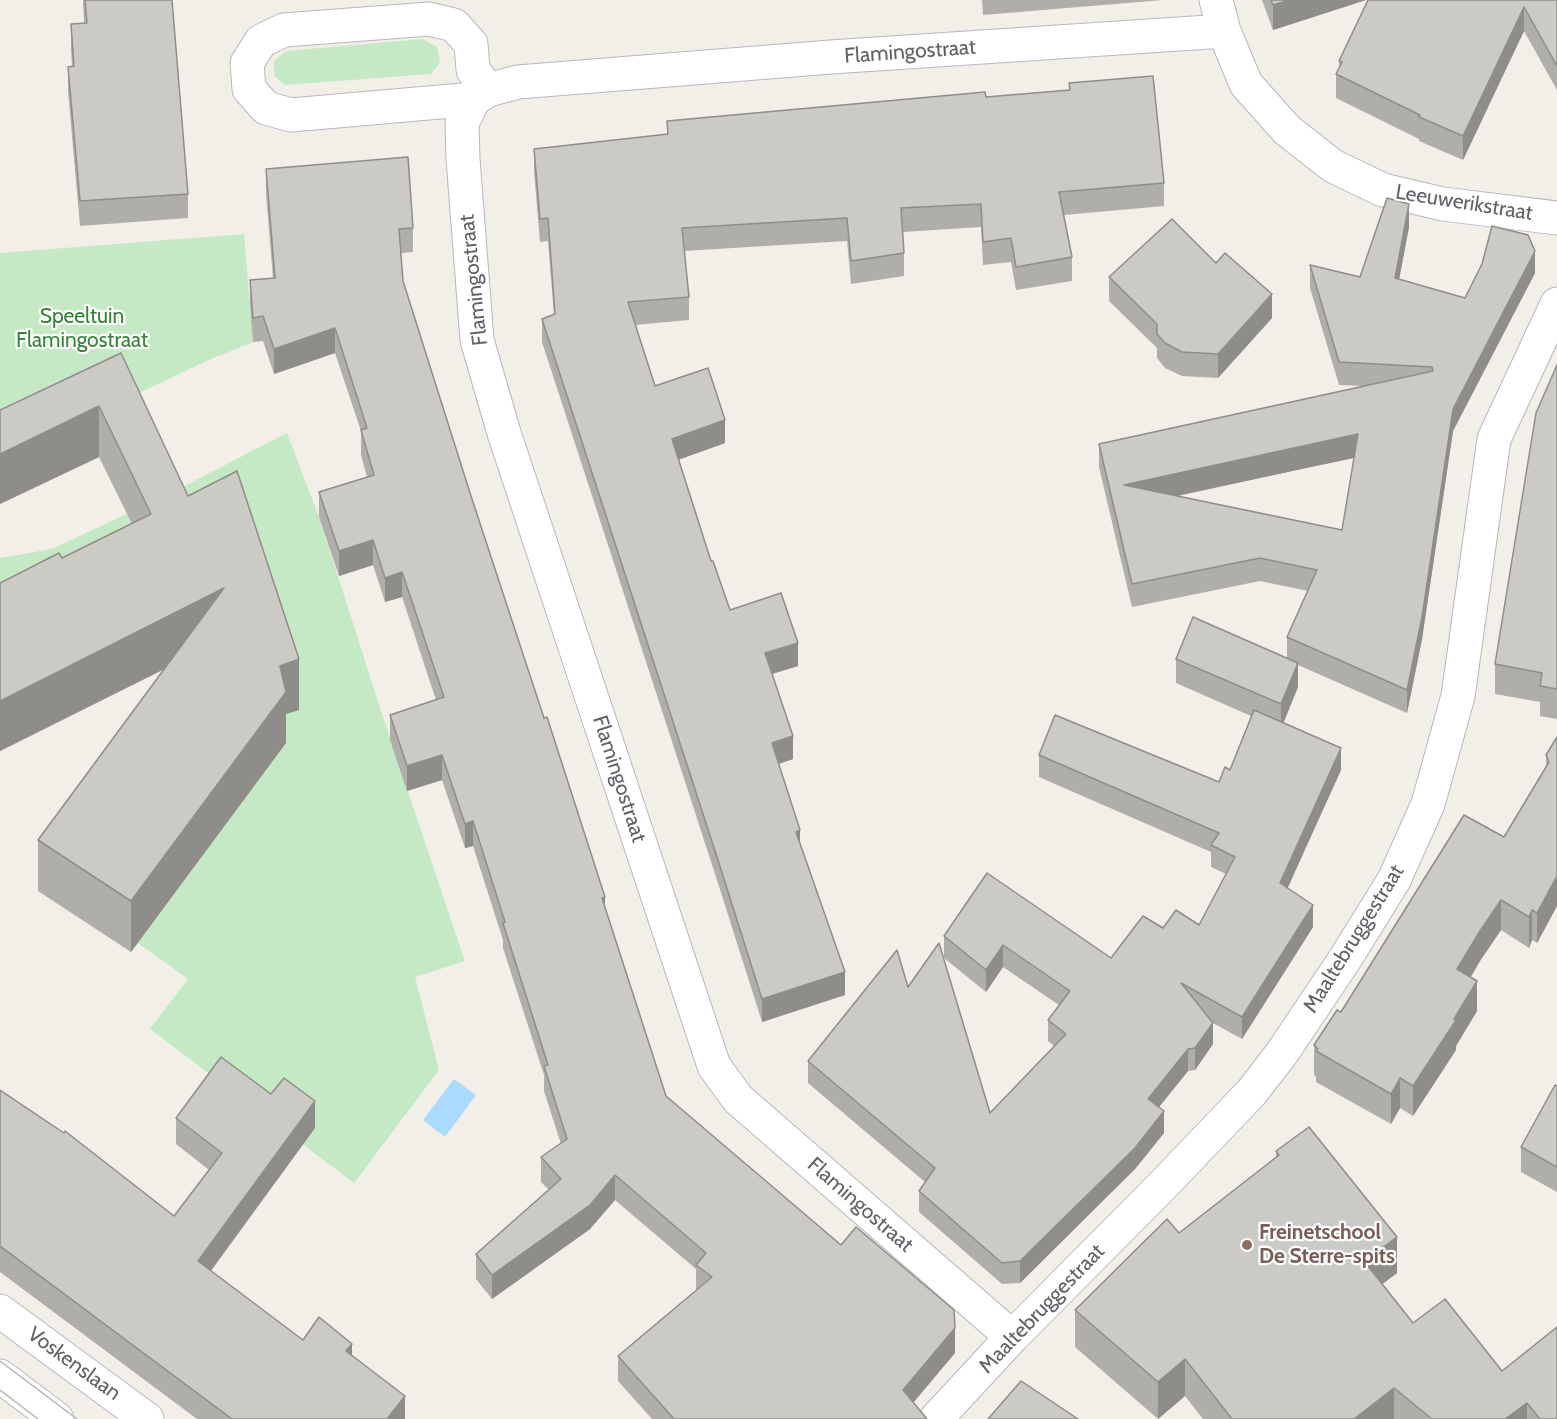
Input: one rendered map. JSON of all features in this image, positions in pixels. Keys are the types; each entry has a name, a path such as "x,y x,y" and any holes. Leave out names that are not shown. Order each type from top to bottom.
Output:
{"street":[{"name":"Leeuwerikstraat","path":"1216,0 1224,31 1246,84 1287,130 1333,166 1383,190 1443,204 1557,218"},
{"name":"Flamingostraat","path":"481,95 473,70 471,44 454,25 429,19 284,30 261,41 247,63 249,89 266,108 291,115 481,95 518,82 820,58 1224,31"},
{"name":"Flamingostraat","path":"481,95 462,123 477,340 511,456 714,1066 738,1099 1012,1337"},
{"name":"Maaltebruggestraat","path":"936,1419 1012,1337 1251,1093 1282,1053 1345,959 1394,880 1428,804 1458,696 1494,439 1557,304"},
{"name":"Voskenslaan","path":"0,1311 147,1419"},
{"path":"0,1376 57,1419"}],"green space":[{"path":"423,39 437,47 440,62 431,74 285,85 274,76 274,61 286,51"},
{"name":"Speeltuin Flamingostraat","path":"244,234 253,342 211,359 0,458 0,253"},
{"path":"287,433 319,517 465,961 415,977 439,1070 354,1183 150,1029 188,979 138,943 286,743 238,522 0,633 0,558 52,549 165,496"}],"water":[{"path":"454,1079 476,1095 445,1137 423,1120"}],"building":[{"path":"85,0 172,0 188,194 80,201 68,67 74,66 71,24 87,23"},
{"path":"1271,0 1290,0 1273,5"},
{"path":"1368,0 1557,0 1557,66 1524,7 1463,136 1419,117 1420,115 1336,74 1342,62 1339,61"},
{"path":"1153,76 1164,183 1059,192 1072,257 1016,267 1011,238 983,242 981,204 901,208 904,253 851,261 847,218 682,228 689,297 628,302 655,386 708,368 717,395 725,420 672,439 711,561 713,561 730,610 781,593 798,643 765,653 793,736 772,743 800,830 796,832 845,972 762,999 542,319 555,314 548,218 540,219 534,149 668,134 667,121 985,92 986,97 1070,90 1069,83"},
{"path":"408,157 413,228 399,229 403,281 544,718 547,717 666,1096 841,1245 856,1227 954,1310 955,1328 903,1390 927,1419 674,1419 618,1356 712,1277 696,1265 706,1253 615,1175 590,1205 492,1275 476,1254 561,1179 541,1157 567,1139 544,1066 548,1065 473,821 465,824 442,755 407,766 390,715 444,697 402,572 385,578 373,540 339,551 319,492 374,475 361,430 367,428 335,328 274,349 263,316 253,318 250,280 275,278 266,169"},
{"path":"1387,198 1409,204 1395,278 1465,298 1482,264 1492,226 1528,235 1535,251 1453,409 1422,617 1407,690 1287,637 1317,570 1260,558 1132,584 1099,444 1433,371 1432,367 1339,362 1310,265 1360,277","holes":["1358,434 1342,530 1124,485"]},
{"path":"1172,219 1216,263 1225,253 1272,294 1218,354 1182,352 1165,343 1157,334 1157,324 1109,277"},
{"path":"121,353 188,496 237,471 299,659 280,666 286,692 131,901 38,840 224,588 0,701 0,583 59,553 62,558 151,514 99,406 0,454 0,410"},
{"path":"1557,365 1557,689 1540,686 1542,673 1495,664 1536,413"},
{"path":"1193,617 1298,663 1281,704 1176,659"},
{"path":"1254,710 1341,748 1280,883 1313,905 1242,1017 1181,983 1213,1023 1195,1048 1188,1049 1148,1099 1164,1111 1135,1148 1020,1261 1002,1263 919,1191 935,1168 808,1061 897,950 908,987 939,943 990,1113 1066,1034 1048,1020 1070,991 1003,945 986,970 944,936 987,873 1111,958 1143,916 1163,928 1176,910 1199,925 1235,857 1211,845 1219,833 1039,755 1055,715 1219,782 1225,767 1230,770"},
{"path":"1557,737 1557,876 1537,913 1532,910 1529,917 1501,900 1457,969 1477,981 1454,1019 1456,1020 1413,1086 1400,1078 1391,1094 1316,1051 1318,1049 1314,1045 1337,1010 1341,1012 1464,815 1504,837 1549,762 1546,755"},
{"path":"221,1057 271,1094 284,1078 315,1101 198,1261 303,1340 319,1317 352,1344 346,1351 405,1396 387,1419 232,1419 0,1246 0,1090 64,1133 65,1131 174,1216 222,1153 176,1118"},
{"path":"1555,1085 1557,1086 1557,1167 1521,1147"},
{"name":"Freinetschool De Sterre-spits","path":"1309,1127 1397,1237 1364,1261 1413,1323 1445,1299 1502,1371 1557,1327 1557,1419 1540,1419 1527,1403 1505,1419 1432,1419 1394,1388 1354,1419 1232,1419 1185,1359 1158,1382 1075,1310 1167,1219 1179,1233 1279,1155 1276,1151"},
{"path":"1021,1381 1078,1419 988,1419"}],"tram line":[{"path":"0,1361 77,1419"},
{"path":"0,1390 38,1419"}],"place":[{"name":"Freinetschool De Sterre-spits","path":"1247,1245"}]}
